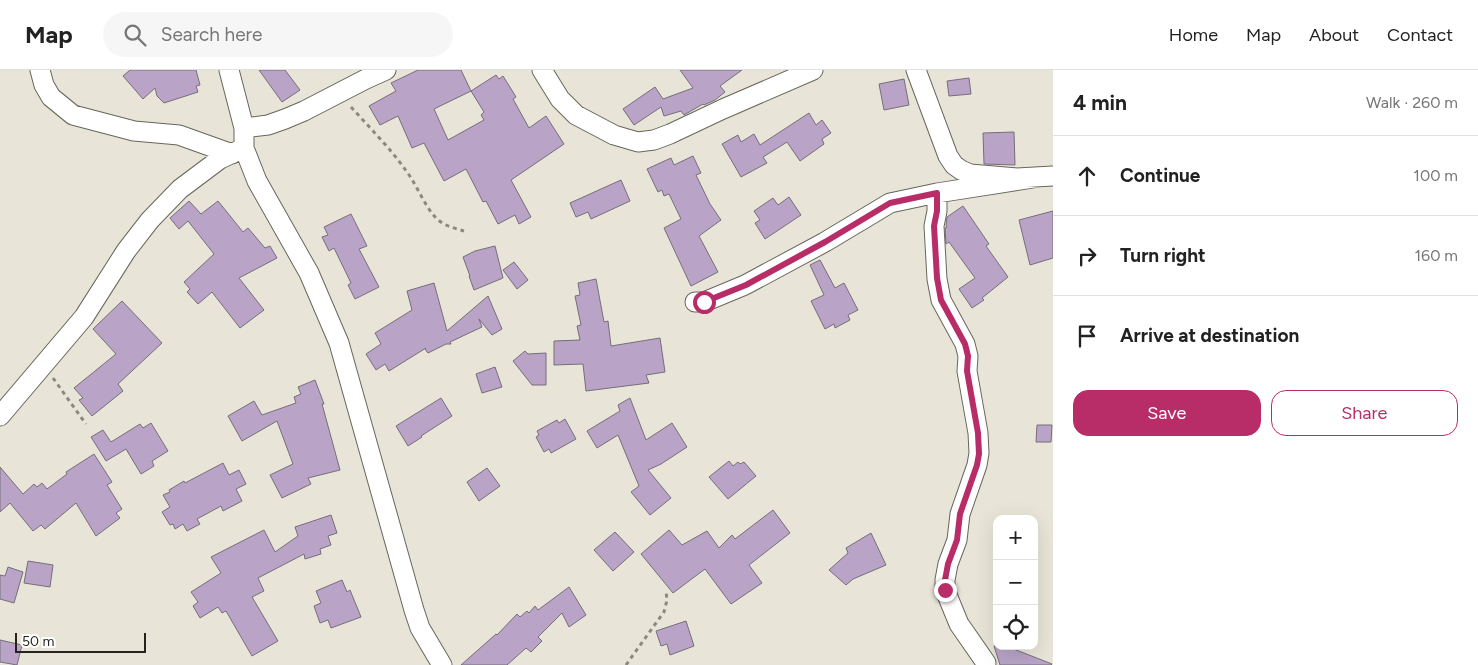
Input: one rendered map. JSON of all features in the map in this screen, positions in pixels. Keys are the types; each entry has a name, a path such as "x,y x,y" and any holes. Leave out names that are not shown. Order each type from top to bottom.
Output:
{"street":[{"path":"40,70 44,85 51,97 72,115 134,131 179,135 238,150 309,272 339,343 417,619 420,628 442,665"},
{"path":"0,416 84,318 126,251 150,220 180,189 220,160 238,150 244,128 229,70"},
{"path":"244,128 268,125 285,119 386,70"},
{"path":"542,70 560,99 576,115 614,135 638,142 654,140 670,134 813,70"},
{"path":"916,70 948,156 954,165 970,174 1033,178"},
{"path":"695,302 704,302 746,285 825,242 890,203 937,193 1053,176"},
{"path":"937,193 937,211 934,226 937,278 941,300 965,344 968,356 967,371 978,433 979,454 960,514 957,540 948,564 945,590 958,624 986,663"}],"path":[{"path":"339,94 393,154 408,173 437,218 448,227 464,231"},
{"path":"44,366 86,424"},
{"path":"626,665 664,612 668,600 666,591"}],"building":[{"path":"130,70 196,70 200,85 196,86 198,92 164,103 157,96 155,88 143,99 123,76"},
{"path":"259,70 285,70 300,90 282,102"},
{"path":"418,70 461,70 471,91 496,75 499,79 503,76 516,97 513,99 529,128 546,116 564,144 511,180 531,217 519,224 515,215 498,224 486,201 483,202 466,169 444,181 424,143 412,148 398,116 380,125 369,106 396,91 391,83","holes":["471,91 484,112 481,115 484,120 448,140 434,109"]},
{"path":"680,70 742,70 720,86 725,92 715,100 703,104 684,115 681,111 664,116 661,107 634,125 623,109 655,87 663,99 693,88"},
{"path":"969,78 971,94 949,96 947,81"},
{"path":"904,79 909,105 884,110 879,84"},
{"path":"809,113 816,125 822,120 831,133 822,139 824,144 800,161 787,142 763,157 767,163 741,177 722,144 738,135 741,142 754,134 760,145"},
{"path":"1014,132 1015,165 984,164 983,133"},
{"path":"693,156 701,173 696,175 710,204 721,220 699,236 718,272 691,286 664,228 681,219 669,194 664,196 662,190 658,192 647,169 671,158 674,165"},
{"path":"621,180 630,201 591,219 588,212 576,217 570,203"},
{"path":"789,197 801,215 765,239 755,223 760,220 754,211 773,198 778,205"},
{"path":"189,201 201,214 218,201 243,232 248,228 265,248 270,246 277,258 239,278 264,310 240,328 212,292 198,304 187,292 190,289 184,282 214,254 188,221 179,229 170,218"},
{"path":"963,206 989,244 986,246 1008,277 982,298 984,300 972,308 959,289 975,278 949,242 946,244 945,228 947,227 947,217"},
{"path":"1053,211 1053,258 1030,265 1019,220"},
{"path":"351,214 367,246 359,249 379,287 355,299 348,285 351,283 334,248 329,251 322,237 328,235 324,227"},
{"path":"495,246 503,278 474,290 463,257 475,251"},
{"path":"820,260 835,288 844,283 858,310 848,315 850,320 835,328 834,324 825,329 811,301 824,295 810,265"},
{"path":"514,262 528,280 517,289 503,270"},
{"path":"596,279 604,322 608,321 611,346 660,338 665,372 646,375 649,383 586,391 583,364 554,365 554,341 580,340 577,326 581,325 575,296 580,295 578,283"},
{"path":"434,283 447,331 488,296 502,329 492,335 479,319 482,327 450,342 451,344 446,344 428,353 426,348 389,371 385,364 376,370 366,354 381,344 375,333 412,310 407,291"},
{"path":"122,301 162,343 118,384 123,391 92,416 79,400 83,398 74,388 116,354 93,329"},
{"path":"525,351 528,354 546,353 546,385 532,385 513,361"},
{"path":"495,367 502,387 482,393 476,374"},
{"path":"315,380 324,404 322,404 340,470 308,478 311,484 282,498 270,475 293,464 277,421 242,441 228,416 254,401 262,415 296,403 294,397 301,394 298,387"},
{"path":"441,398 452,416 408,446 396,426"},
{"path":"630,398 646,440 672,423 687,447 648,470 671,498 650,515 631,492 639,486 618,435 597,448 587,431 620,411 618,405"},
{"path":"565,419 576,439 551,453 549,449 544,452 536,437 539,435 537,431 557,420 559,423"},
{"path":"151,423 168,451 152,461 154,466 141,474 126,449 106,461 91,437 103,430 111,442 140,424 143,428"},
{"path":"1037,425 1052,425 1051,442 1036,442"},
{"path":"94,454 112,482 107,485 122,509 116,513 120,518 96,536 76,503 45,529 41,525 33,531 10,503 0,512 0,467 23,494 34,484 37,487 42,483 47,489 67,474 66,472"},
{"path":"729,461 733,466 738,462 740,464 744,462 756,476 728,499 709,477"},
{"path":"223,463 229,475 239,470 246,484 236,489 242,501 223,511 221,506 197,519 200,524 187,531 183,524 175,529 173,524 170,525 162,512 170,507 163,495 184,481 185,483"},
{"path":"487,468 500,486 479,501 467,482"},
{"path":"773,510 790,533 749,565 762,583 731,604 705,569 673,593 641,554 669,530 682,545 707,531 719,548 732,535 735,539"},
{"path":"331,515 337,533 328,536 331,545 320,549 321,554 305,559 304,554 258,578 264,591 252,597 278,641 252,656 226,611 222,613 218,607 200,618 193,606 198,602 191,592 221,573 211,557 264,530 275,552 298,536 295,527"},
{"path":"615,532 634,552 613,571 594,550"},
{"path":"871,533 886,565 853,579 846,585 829,570 848,553 846,548"},
{"path":"28,561 53,565 50,587 24,583"},
{"path":"8,567 23,572 14,603 0,599 0,575 5,576"},
{"path":"342,580 347,592 350,590 361,617 331,628 328,620 320,623 314,606 321,603 316,591"},
{"path":"569,587 586,615 569,627 562,613 538,637 542,641 531,652 526,648 507,665 461,665 497,635 517,614 520,617 527,611 529,613 535,606 538,610"},
{"path":"686,621 694,646 670,655 667,644 661,646 656,631"},
{"path":"0,640 22,645 17,665 0,662"},
{"path":"995,650 1016,650 1052,664 1051,665 1000,665"}],"route":[{"path":"704,302 746,285 825,242 890,203 937,193 937,211 934,226 937,278 941,300 965,344 968,356 967,371 978,433 979,454 960,514 957,540 948,564 945,590"}]}
